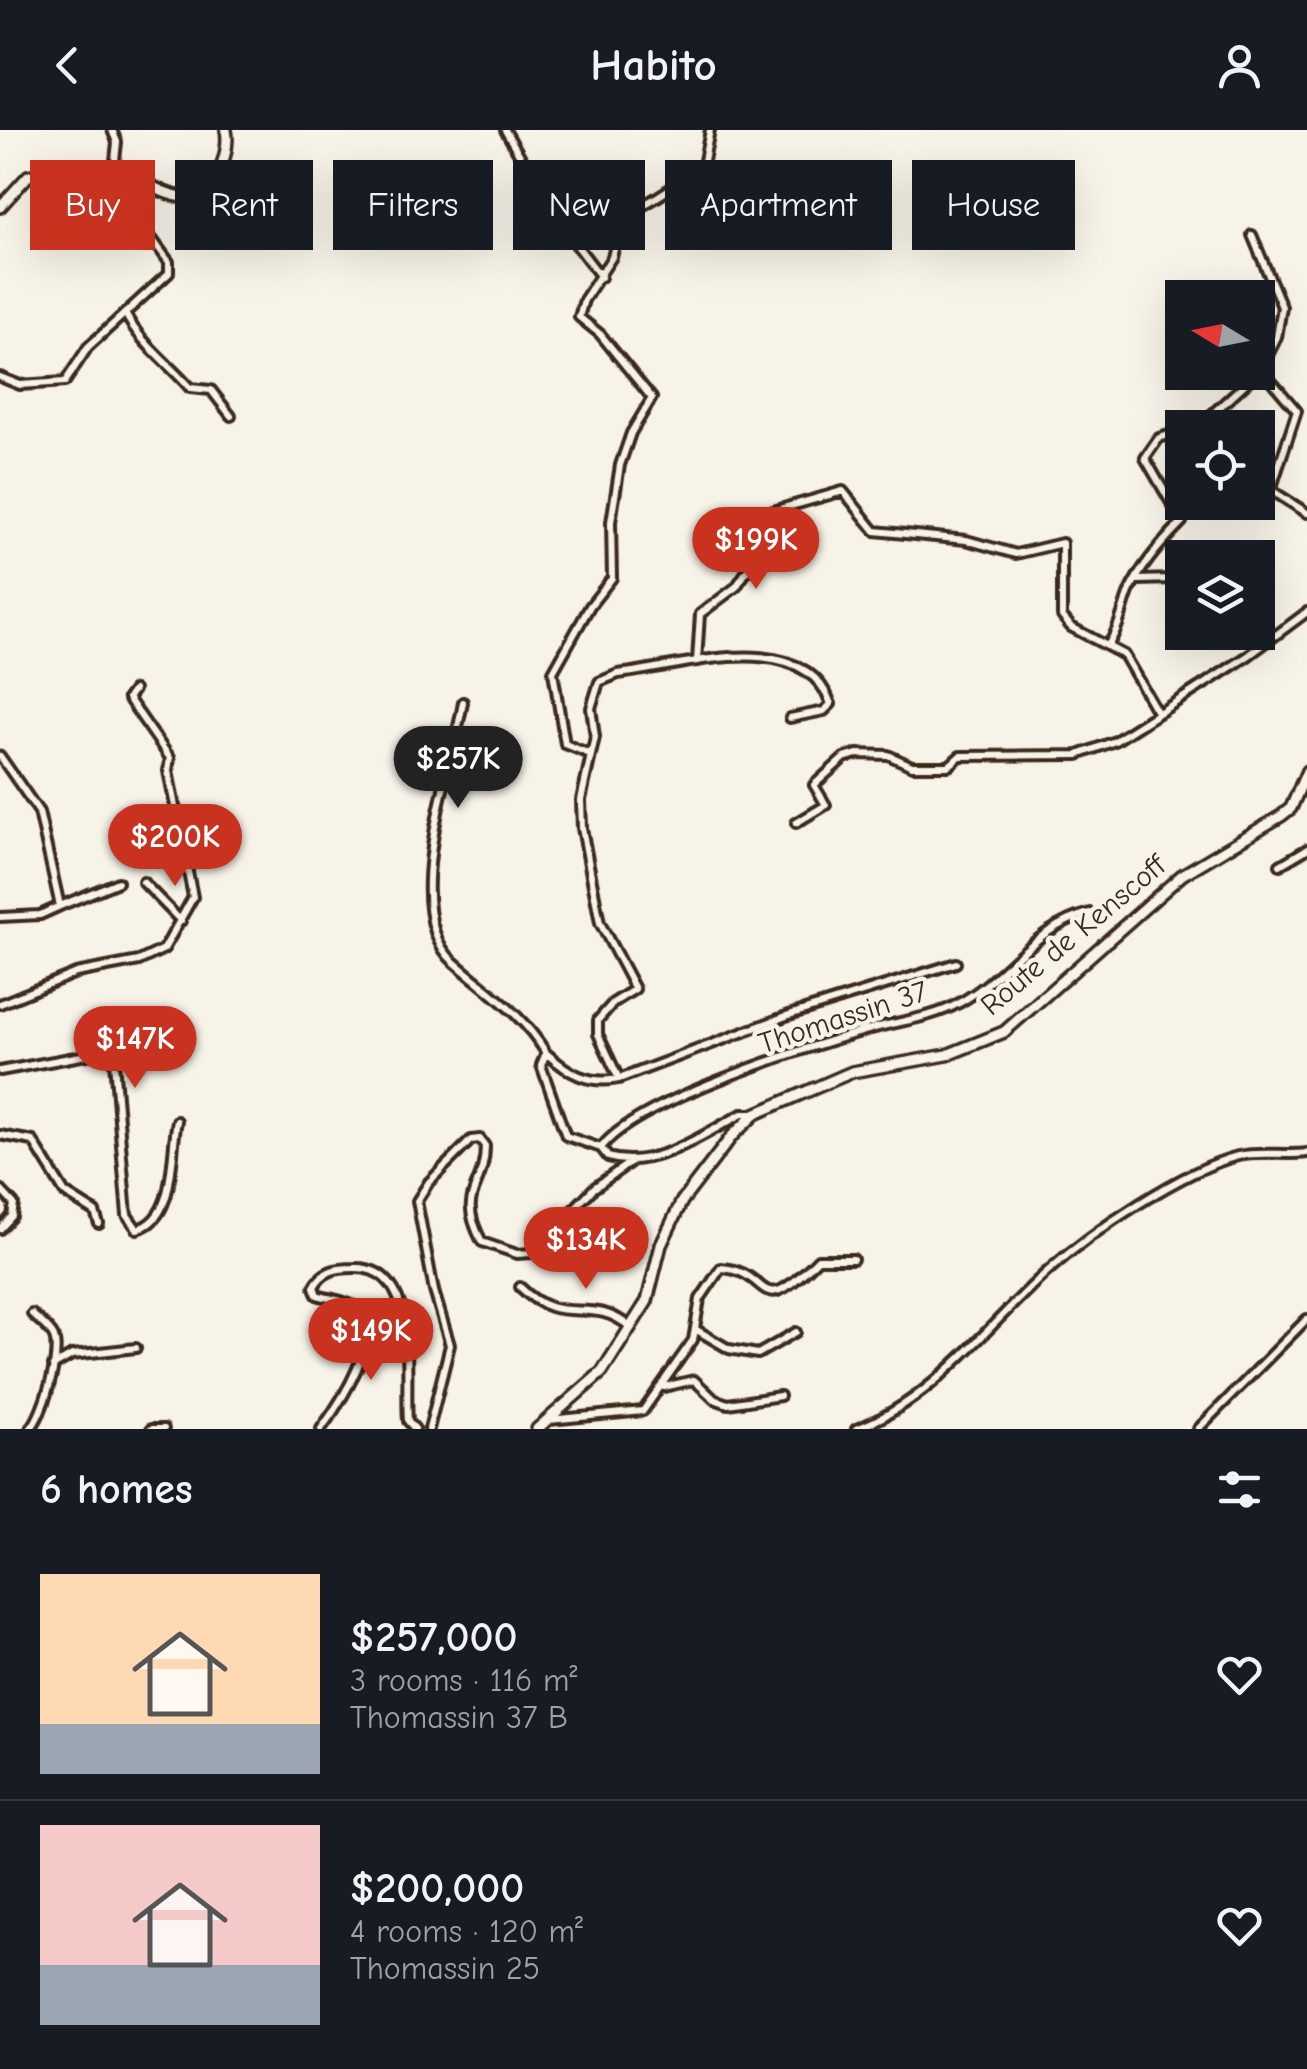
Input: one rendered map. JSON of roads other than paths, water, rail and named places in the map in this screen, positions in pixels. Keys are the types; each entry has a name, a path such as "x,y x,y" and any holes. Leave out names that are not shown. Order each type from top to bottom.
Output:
{"main road":[{"path":"155,189 187,198 200,194 223,163 226,130"},
{"path":"0,207 30,176"},
{"name":"Route de Kenscoff","path":"536,1429 602,1372 654,1284 661,1245 682,1201 732,1136 755,1114 852,1072 947,1055 1004,1032 1182,875 1291,808 1307,771"}],"street":[{"path":"112,130 118,142 115,160"},
{"path":"505,130 558,221 601,278"},
{"path":"590,754 565,744 553,672 590,606 612,578 611,522 620,465 631,433 652,398 623,368 600,334 579,317 584,300 601,278 624,216 652,204 684,178 702,171 710,130"},
{"path":"1252,235 1262,250 1267,280"},
{"path":"0,377 20,384 64,382 88,347 171,269 155,245"},
{"path":"1275,299 1283,319 1275,337"},
{"path":"124,313 136,338 152,346 190,388 211,390 232,416"},
{"path":"1275,386 1296,411 1271,490 1307,513"},
{"path":"1217,410 1238,390"},
{"path":"1165,436 1159,438 1144,458 1165,493"},
{"path":"697,662 700,614 736,587 766,543 759,515 842,491 875,531 966,540 1016,554 1062,543 1062,616 1072,626 1124,655 1156,712"},
{"path":"1109,644 1137,580 1158,546 1181,520"},
{"path":"1137,580 1165,579"},
{"path":"796,823 826,806 814,785 844,758 888,755 912,766 949,766 960,756 1078,755 1114,741 1248,656 1307,612"},
{"path":"619,1079 602,1044 598,1020 613,1003 635,989 600,922 584,840 582,800 596,737 593,694 599,682 618,674 772,654 814,674 831,704 824,711 790,718"},
{"path":"0,1004 76,973 138,961 164,949 193,898 168,771 170,758 128,698 134,690"},
{"path":"463,702 426,865 432,918 452,961 470,971 531,1028 546,1054 572,1075 601,1082 619,1079 789,1014 956,964"},
{"path":"0,756 38,812 60,906"},
{"path":"1280,865 1307,849"},
{"path":"0,918 40,915 118,882"},
{"path":"143,882 181,921"},
{"name":"Thomassin 37","path":"601,1148 612,1133 654,1110 797,1051 958,1004 1064,920 1090,914"},
{"path":"0,1070 112,1050 126,1215 137,1229 146,1226 158,1211 167,1190 174,1165 177,1121"},
{"path":"546,1054 540,1065 566,1136 601,1148 608,1157 632,1161"},
{"path":"429,1429 450,1345 434,1291 417,1201 429,1182 471,1140 480,1139 485,1146 485,1160 468,1205 474,1225 482,1242 516,1254 531,1252 594,1188 632,1161 664,1152 742,1114 755,1114"},
{"path":"0,1135 33,1142 56,1183 74,1201 96,1212 98,1224"},
{"path":"856,1429 930,1384 995,1328 1048,1270 1143,1202 1204,1169 1241,1156 1307,1152"},
{"path":"0,1189 14,1204 0,1229"},
{"path":"548,1420 643,1411 663,1388 695,1329 700,1298 721,1268 776,1292 789,1289 818,1259 853,1259"},
{"path":"321,1429 348,1390 364,1335 360,1312 317,1295 314,1286 336,1268 361,1267 382,1274 400,1294 408,1421 415,1429"},
{"path":"520,1287 544,1308 608,1313 630,1326"},
{"path":"30,1429 45,1400 57,1352 53,1334 32,1314"},
{"path":"1198,1429 1307,1319"},
{"path":"695,1329 728,1348 758,1354 796,1332"},
{"path":"52,1366 72,1355 136,1348"},
{"path":"663,1388 694,1380 714,1400 728,1404 780,1396"},
{"path":"151,1429 164,1429"}]}
